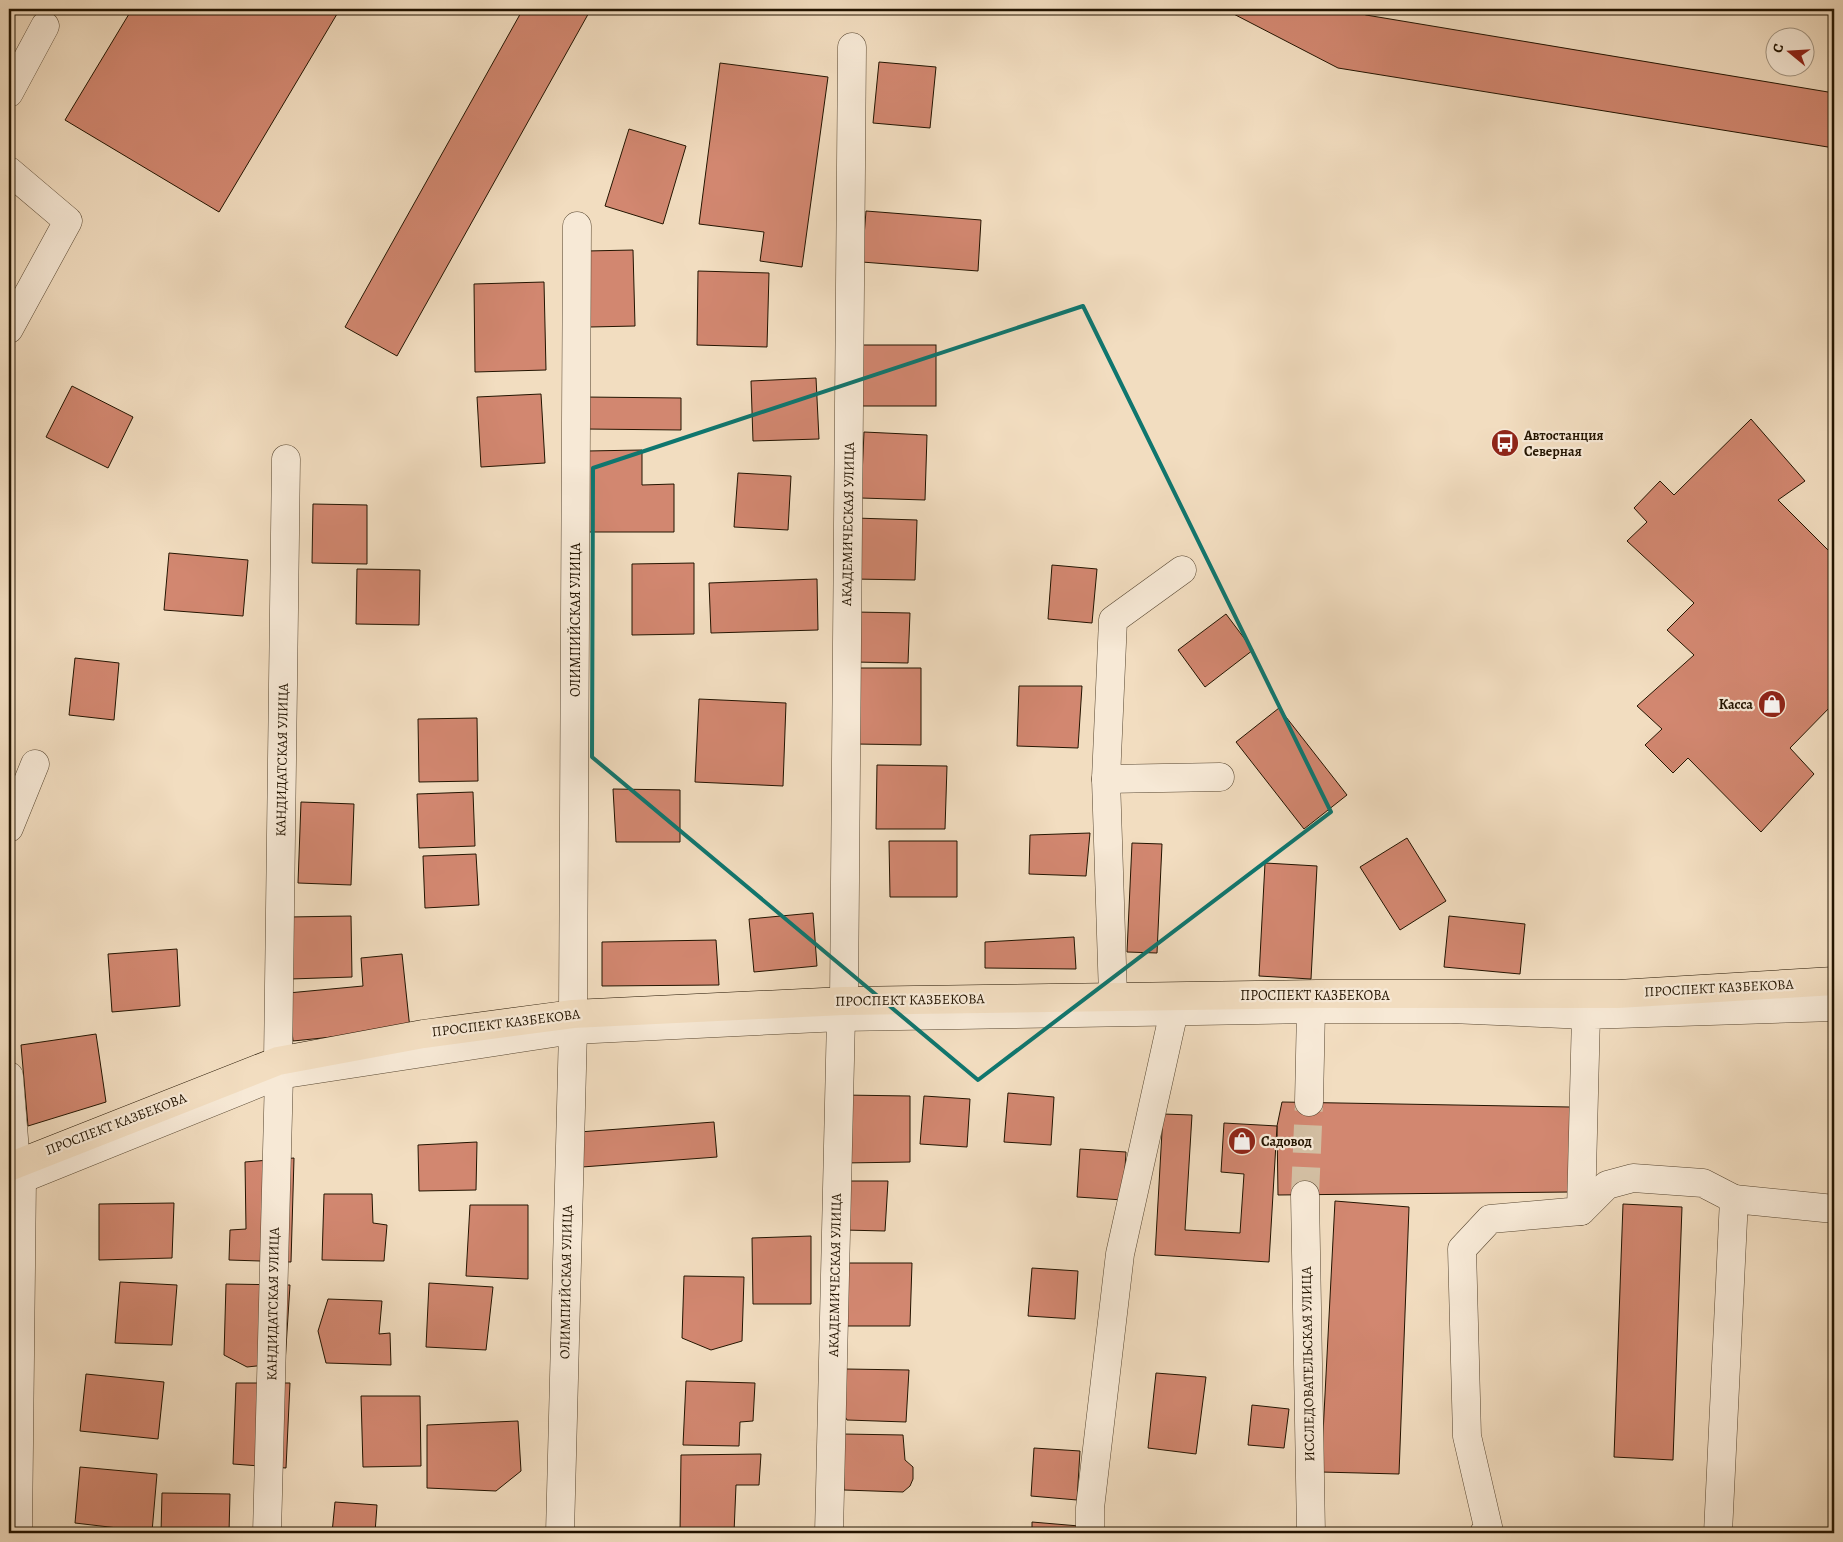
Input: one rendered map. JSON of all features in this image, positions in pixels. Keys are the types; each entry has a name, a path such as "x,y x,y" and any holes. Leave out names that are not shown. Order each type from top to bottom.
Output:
{"highway":[{"name":"ПРОСПЕКТ КАЗБЕКОВА","path":"14,1173 278,1068 423,1034 573,1022 1114,996 1618,994 1834,981"}],"street":[{"path":"9,92 45,26"},
{"name":"АКАДЕМИЧЕСКАЯ УЛИЦА","path":"829,1533 843,1009 852,47"},
{"path":"9,171 68,221 9,329"},
{"name":"ОЛИМПИЙСКАЯ УЛИЦА","path":"560,1533 573,1022 577,226"},
{"name":"КАНДИДАТСКАЯ УЛИЦА","path":"267,1533 278,1068 286,459"},
{"path":"1114,996 1106,779 1113,620 1182,570"},
{"path":"9,828 35,764"},
{"path":"1106,779 1220,777"},
{"path":"843,1009 1174,1011 1451,1009 1586,1015 1834,1007"},
{"path":"1309,1102 1312,1009"},
{"path":"1090,1533 1090,1508 1120,1254 1174,1011"},
{"path":"1582,1211 1586,1015"},
{"path":"9,1076 14,1173 18,1533"},
{"path":"1484,1533 1489,1531 1467,1436 1462,1249 1490,1219 1582,1211 1606,1185 1633,1178 1703,1183 1734,1198 1834,1209"},
{"name":"ИССЛЕДОВАТЕЛЬСКАЯ УЛИЦА","path":"1306,1195 1311,1533"},
{"path":"1718,1533 1734,1198"}],"highlighted area":[{"path":"1083,306 1331,812 978,1080 592,757 593,468"}],"building":[{"path":"132,9 340,9 219,212 65,120"},
{"path":"523,9 591,9 397,356 345,327"},
{"path":"1224,9 1352,9 1366,15 1834,93 1834,148 1338,68"},
{"path":"879,62 936,67 930,128 873,123"},
{"path":"720,63 828,77 802,267 760,261 764,232 699,224"},
{"path":"629,129 686,146 663,224 605,206"},
{"path":"866,211 981,220 978,271 862,262"},
{"path":"633,250 635,326 590,327 587,251"},
{"path":"698,271 769,273 767,347 697,345"},
{"path":"544,282 546,370 475,372 474,284"},
{"path":"856,345 936,345 936,406 856,406"},
{"path":"816,378 819,439 753,441 751,381"},
{"path":"72,386 133,417 108,468 46,437"},
{"path":"541,394 545,463 481,467 477,397"},
{"path":"585,397 681,398 681,430 585,429"},
{"path":"1751,419 1805,481 1778,500 1834,556 1834,703 1790,748 1814,774 1761,832 1688,758 1673,773 1645,745 1662,729 1637,706 1694,655 1667,630 1694,603 1627,541 1647,522 1634,508 1660,481 1674,495"},
{"path":"864,432 927,435 925,500 861,498"},
{"path":"642,450 642,485 674,484 674,532 587,532 587,451"},
{"path":"738,473 791,476 788,530 734,527"},
{"path":"313,504 367,505 367,564 312,563"},
{"path":"855,518 917,520 915,580 853,579"},
{"path":"169,553 248,560 243,616 164,610"},
{"path":"694,563 694,634 632,635 632,564"},
{"path":"1052,565 1097,569 1092,623 1048,619"},
{"path":"357,569 420,570 419,625 356,624"},
{"path":"817,579 818,630 711,633 709,583"},
{"path":"856,612 910,613 908,663 854,662"},
{"path":"1226,614 1253,650 1205,687 1178,650"},
{"path":"75,658 119,663 114,720 69,715"},
{"path":"856,668 921,668 921,745 856,744"},
{"path":"1019,686 1082,686 1078,748 1017,746"},
{"path":"699,699 786,703 783,786 695,782"},
{"path":"1279,708 1347,795 1304,829 1236,742"},
{"path":"477,718 478,781 419,782 418,719"},
{"path":"877,765 947,766 945,829 876,829"},
{"path":"613,789 680,790 680,842 616,842"},
{"path":"473,792 475,846 419,848 417,794"},
{"path":"301,802 354,804 351,885 298,883"},
{"path":"1090,833 1086,876 1029,874 1030,835"},
{"path":"1407,838 1446,901 1400,930 1360,867"},
{"path":"889,841 957,841 957,897 890,897"},
{"path":"1132,843 1162,844 1157,953 1127,952"},
{"path":"476,854 479,905 425,908 423,856"},
{"path":"1265,863 1317,866 1311,979 1259,976"},
{"path":"813,913 817,966 754,972 749,919"},
{"path":"351,916 352,977 290,979 289,917"},
{"path":"1449,916 1525,924 1520,974 1444,967"},
{"path":"1074,937 1076,969 985,968 985,942"},
{"path":"716,940 719,985 602,986 602,942"},
{"path":"177,949 180,1006 112,1012 108,954"},
{"path":"402,954 410,1029 293,1041 288,993 363,986 361,958"},
{"path":"96,1034 106,1102 28,1126 21,1045"},
{"path":"1008,1093 1054,1097 1051,1145 1004,1142"},
{"path":"843,1095 910,1096 910,1162 843,1163"},
{"path":"924,1096 970,1099 967,1147 920,1144"},
{"path":"1282,1102 1570,1107 1571,1192 1278,1195 1277,1126"},
{"path":"1163,1114 1192,1115 1185,1230 1240,1233 1244,1174 1221,1172 1224,1123 1277,1126 1269,1262 1155,1255"},
{"path":"714,1122 717,1157 582,1167 579,1132"},
{"path":"477,1142 476,1190 419,1191 418,1145"},
{"path":"1080,1149 1126,1152 1123,1200 1077,1197"},
{"path":"294,1158 291,1262 229,1260 230,1230 246,1229 245,1162"},
{"path":"847,1181 888,1181 885,1231 844,1230"},
{"path":"324,1194 372,1194 373,1223 387,1225 384,1261 322,1260"},
{"path":"1335,1201 1409,1207 1399,1474 1321,1472"},
{"path":"174,1203 172,1258 99,1260 99,1204"},
{"path":"1623,1204 1682,1207 1673,1460 1614,1457"},
{"path":"470,1205 528,1205 528,1279 466,1276"},
{"path":"811,1236 811,1304 753,1304 752,1238"},
{"path":"849,1263 912,1263 910,1326 846,1326"},
{"path":"1032,1268 1078,1271 1075,1319 1028,1316"},
{"path":"684,1276 744,1277 742,1341 711,1350 682,1338"},
{"path":"120,1282 177,1285 172,1345 115,1343"},
{"path":"429,1283 493,1287 486,1350 426,1347"},
{"path":"226,1284 290,1285 285,1363 247,1367 224,1355"},
{"path":"328,1299 382,1301 379,1334 390,1333 391,1365 326,1363 318,1331"},
{"path":"846,1369 909,1370 906,1422 847,1420 834,1397"},
{"path":"1156,1373 1206,1377 1196,1454 1148,1448"},
{"path":"86,1374 164,1382 158,1439 80,1431"},
{"path":"686,1381 755,1383 753,1421 740,1422 739,1446 683,1445"},
{"path":"236,1383 290,1383 286,1468 233,1464"},
{"path":"361,1396 420,1396 421,1466 363,1467"},
{"path":"1252,1405 1289,1409 1284,1448 1248,1445"},
{"path":"518,1421 521,1471 496,1491 427,1488 427,1425"},
{"path":"843,1434 903,1435 905,1460 913,1467 913,1479 910,1486 903,1492 844,1490"},
{"path":"1034,1448 1080,1451 1077,1500 1031,1496"},
{"path":"761,1454 759,1485 736,1485 734,1533 680,1533 681,1455"},
{"path":"80,1467 157,1474 152,1532 75,1523"},
{"path":"162,1493 230,1494 229,1533 161,1533"},
{"path":"335,1502 377,1505 375,1533 332,1533"},
{"path":"1032,1522 1079,1526 1078,1533 1032,1533"}],"tunnel":[{"path":"1305,1195 1309,1102"}],"place":[{"name":"Автостанция Северная","path":"1505,443"},
{"name":"Касса","path":"1772,704"},
{"name":"Садовод","path":"1242,1141"}]}
